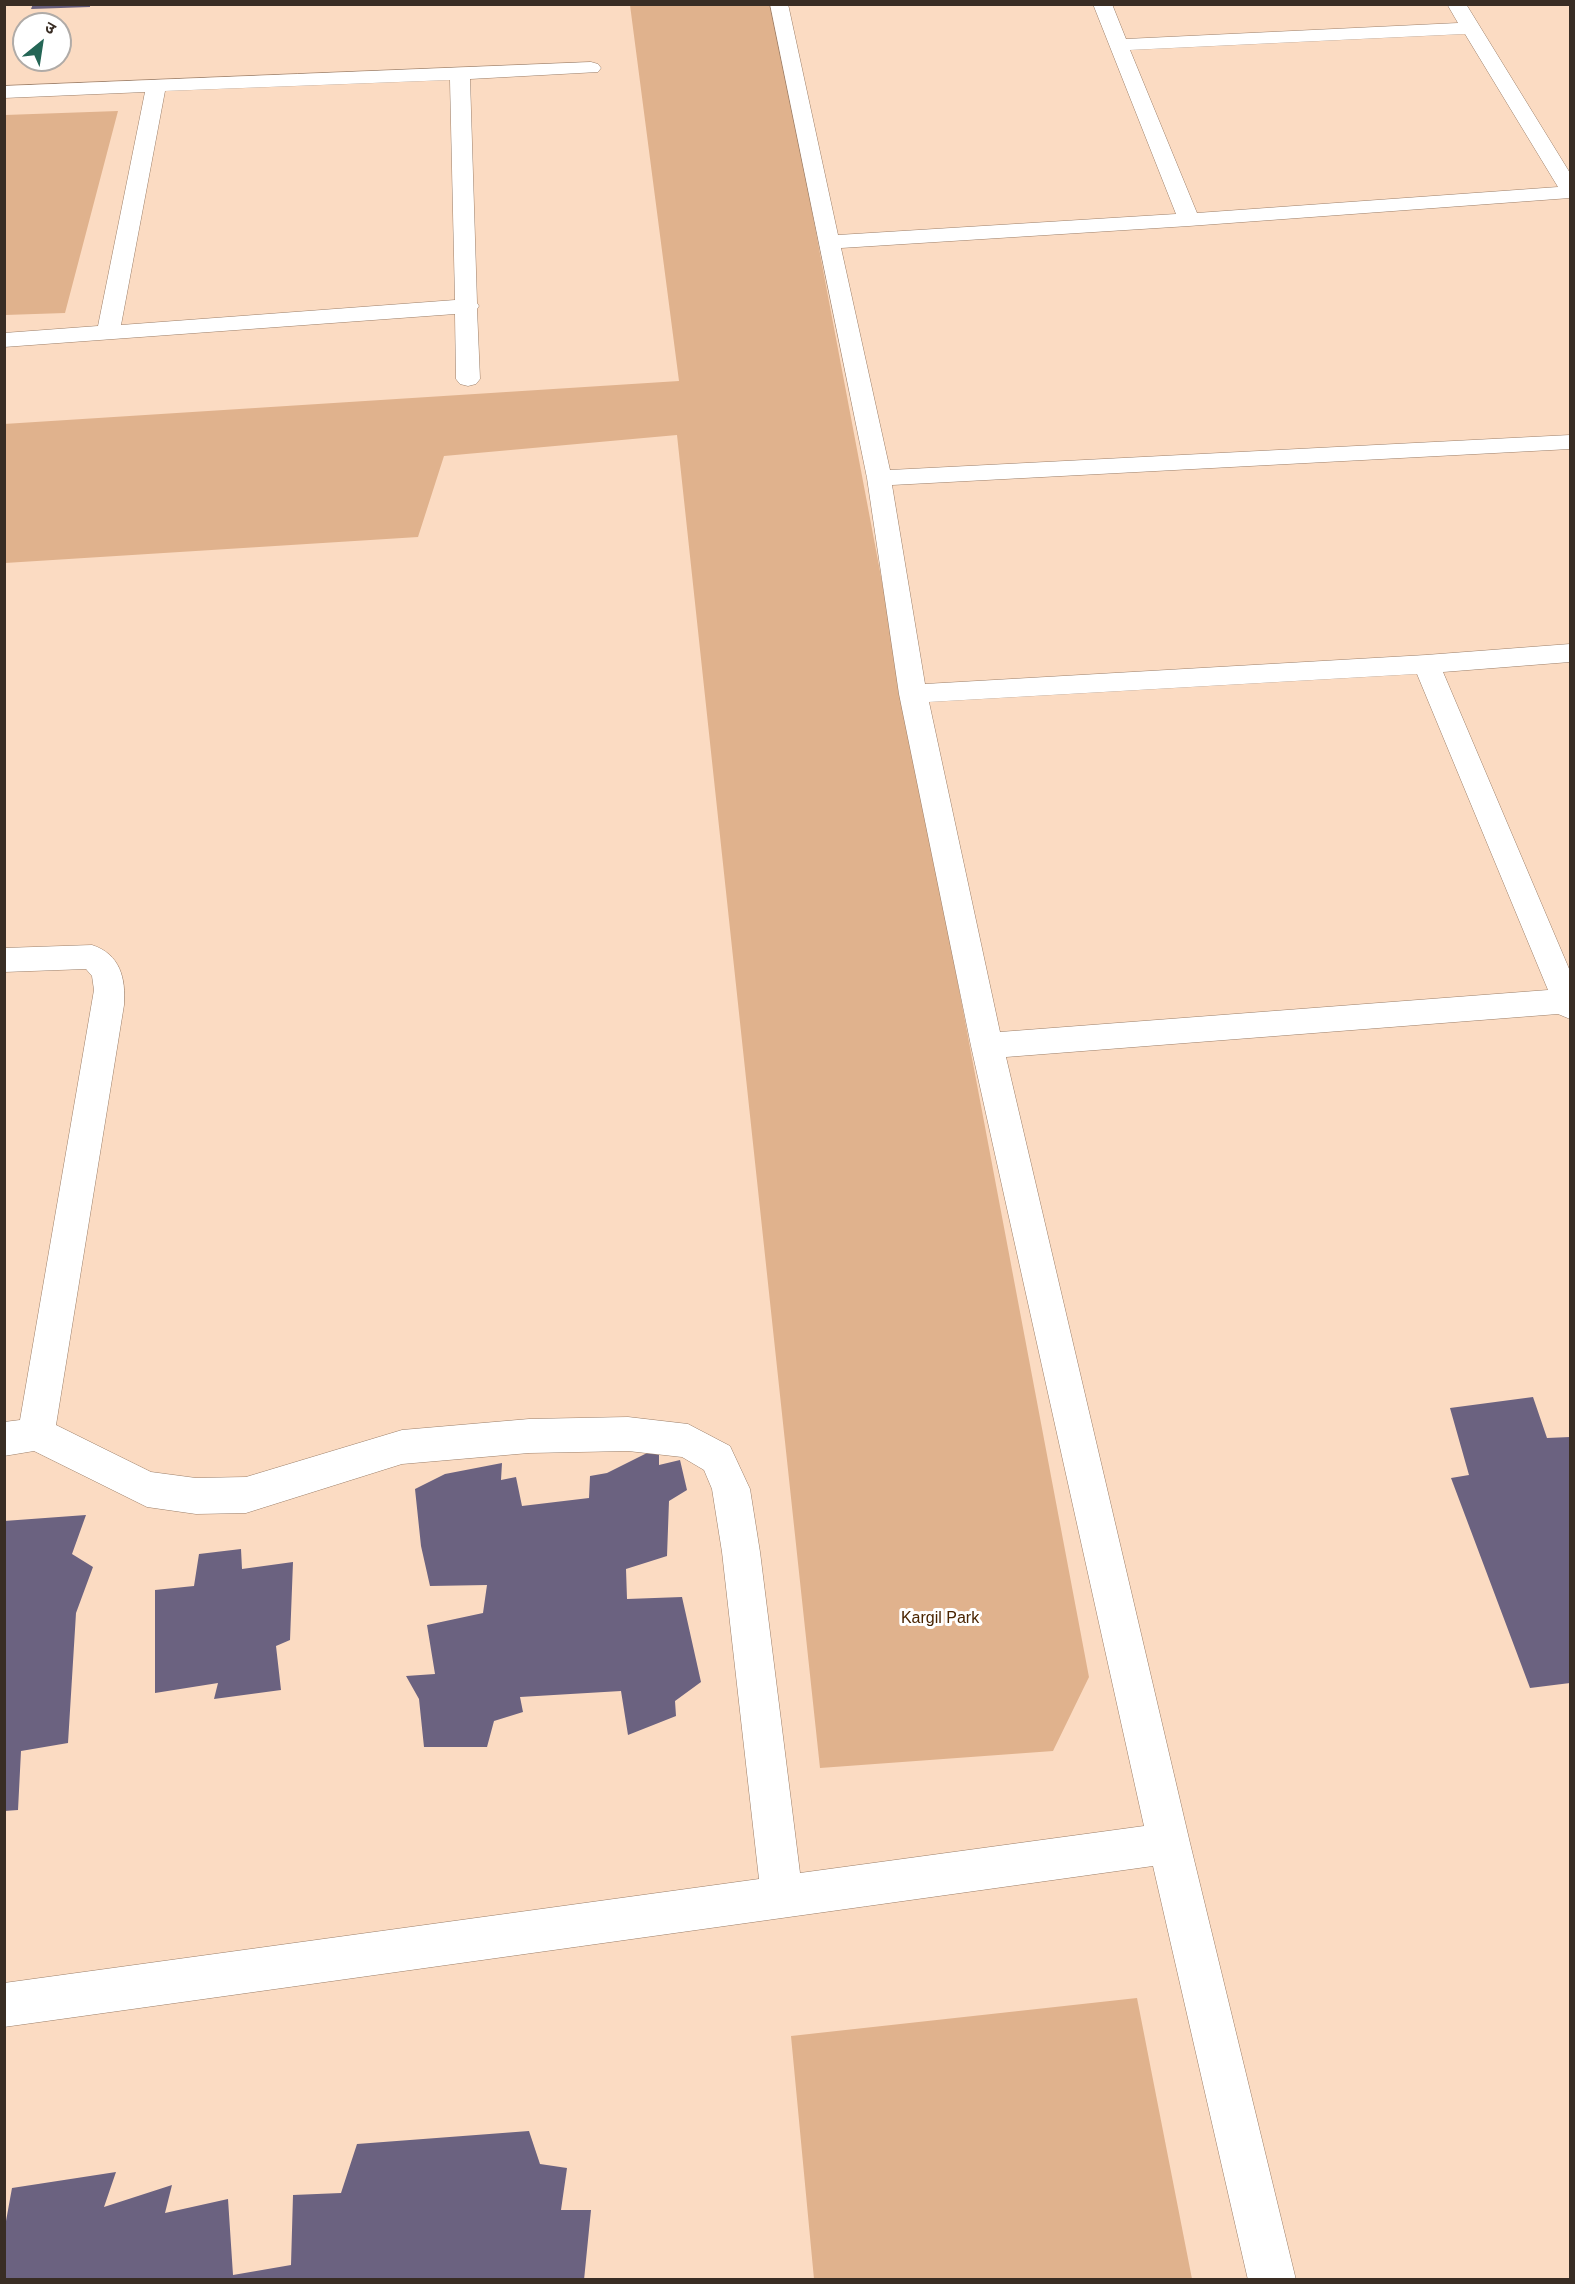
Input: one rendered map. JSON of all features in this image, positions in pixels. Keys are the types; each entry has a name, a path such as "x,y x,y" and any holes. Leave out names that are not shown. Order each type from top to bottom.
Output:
{"street":[{"path":"779,4 879,478 913,694 987,1046 1169,1843 1272,2280"},
{"path":"1102,4 1188,220"},
{"path":"828,242 1188,220 1570,190 1456,4"},
{"path":"1120,45 1472,28"},
{"path":"4,92 591,68"},
{"path":"460,74 468,306 468,379"},
{"path":"108,332 156,87"},
{"path":"4,340 468,306"},
{"path":"879,478 1570,442"},
{"path":"913,694 1426,664 1570,653"},
{"path":"987,1046 1570,1003 1426,664"},
{"path":"4,960 92,957 103,965 110,981 108,1005 20,1437 147,1488 196,1496 246,1495 402,1447 529,1436 628,1434 688,1441 717,1458 731,1489 741,1552 782,1897"},
{"path":"4,2005 1169,1843"}],"green space":[{"name":"Kargil Park","path":"630,5 773,5 1089,1677 1053,1751 820,1768 677,435 444,456 418,537 5,563 4,424 679,381"},
{"path":"118,111 65,313 5,315 5,115"},
{"path":"1137,1998 1192,2279 814,2279 791,2036"}],"building":[{"path":"33,4 90,4 90,7 31,9"},
{"path":"1533,1397 1547,1438 1570,1437 1570,1683 1530,1688 1451,1478 1469,1475 1450,1408"},
{"path":"659,1447 659,1465 680,1460 687,1490 669,1501 667,1556 626,1569 627,1599 682,1597 701,1682 675,1701 676,1716 628,1735 621,1691 520,1697 523,1712 494,1721 487,1747 424,1747 419,1699 406,1676 435,1674 427,1625 483,1613 487,1585 430,1586 421,1546 415,1489 445,1474 502,1463 501,1480 516,1477 522,1506 589,1498 590,1476 607,1473"},
{"path":"86,1515 72,1554 93,1567 76,1613 68,1743 21,1751 18,1810 4,1811 4,1521"},
{"path":"241,1549 242,1569 293,1562 290,1640 276,1646 281,1690 214,1699 218,1683 155,1693 155,1590 194,1586 199,1554"},
{"path":"529,2131 540,2164 567,2168 561,2210 591,2210 584,2280 4,2280 4,2232 12,2188 116,2172 104,2207 172,2185 165,2213 228,2199 233,2275 291,2265 293,2195 341,2193 357,2144"}]}
